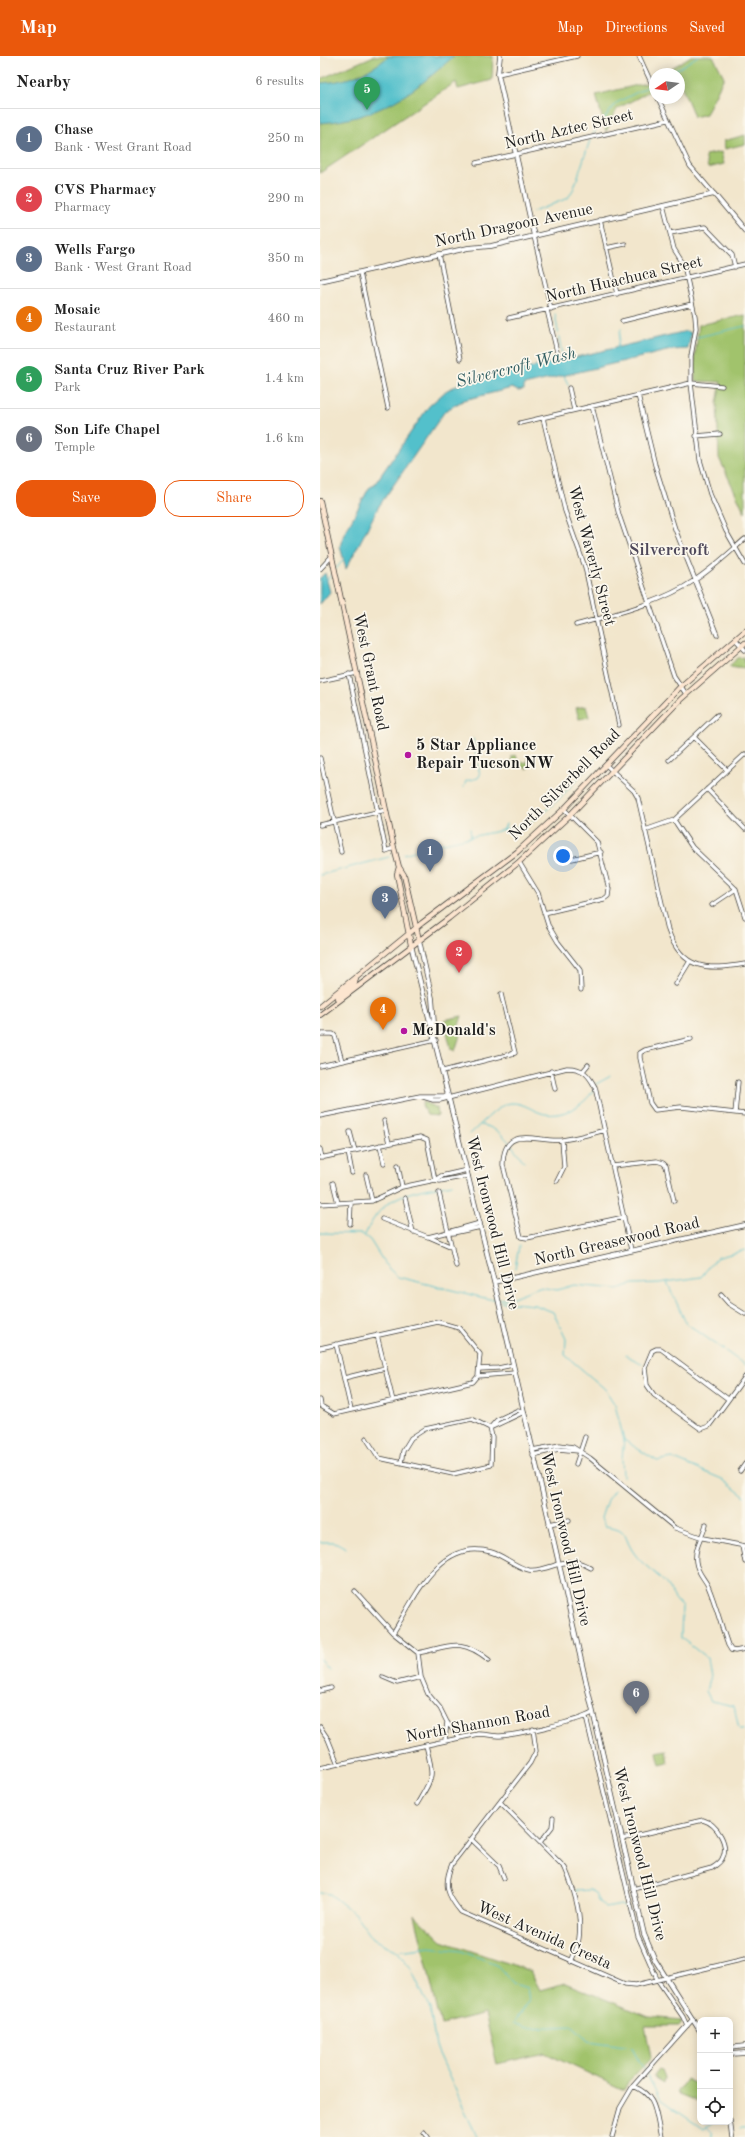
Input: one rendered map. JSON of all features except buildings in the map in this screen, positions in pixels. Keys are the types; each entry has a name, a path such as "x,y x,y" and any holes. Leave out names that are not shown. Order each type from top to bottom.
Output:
{"main road":[{"name":"West Grant Road","path":"320,501 321,512 339,586 394,848 399,868 404,875 419,940"},
{"name":"North Silverbell Road","path":"320,1006 416,928 514,854 564,809 680,687 745,631"},
{"name":"North Silverbell Road","path":"320,1015 332,1004 419,940 519,862 570,815 686,694 744,646"},
{"name":"West Grant Road","path":"399,868 397,874 411,946"},
{"path":"492,870 499,878"},
{"path":"332,1004 355,983 356,977"}],"street":[{"path":"500,56 498,74 534,236 558,356"},
{"path":"498,74 577,56"},
{"path":"639,56 649,78"},
{"path":"661,104 690,166 745,231"},
{"name":"North Aztec Street","path":"476,163 668,120"},
{"name":"North Dragoon Avenue","path":"320,281 468,248 489,247 714,194"},
{"path":"663,206 674,249 684,266 695,316 691,383 696,436 710,494 726,531 745,564"},
{"path":"600,220 617,294"},
{"path":"670,233 705,227 732,255 735,267"},
{"path":"606,248 625,244"},
{"path":"439,254 460,359"},
{"name":"North Huachuca Street","path":"509,318 745,264"},
{"path":"360,273 388,408"},
{"path":"622,321 692,304"},
{"path":"520,423 691,383 722,386"},
{"path":"569,388 574,410"},
{"path":"638,395 655,464 675,529 694,580 717,634"},
{"path":"592,406 619,515 648,602 680,687 686,694"},
{"name":"West Waverly Street","path":"543,418 565,511 585,567 619,725"},
{"path":"696,436 720,434"},
{"path":"576,625 648,602 694,580 736,548 745,539"},
{"path":"320,569 332,558"},
{"path":"736,640 744,646"},
{"path":"320,681 357,672"},
{"name":"West Grant Road","path":"349,674 386,850 394,848"},
{"path":"669,760 717,714"},
{"path":"694,736 727,770"},
{"path":"645,830 674,820 745,754"},
{"path":"320,758 341,852"},
{"path":"606,765 634,792 638,798 668,930 678,950 690,961 703,967 716,968 745,964"},
{"path":"707,789 745,829"},
{"path":"544,913 604,899 610,896 601,852 597,842 564,809"},
{"path":"320,824 386,810"},
{"path":"674,820 690,845 736,889 745,917"},
{"path":"741,824 745,820"},
{"path":"572,859 601,852"},
{"path":"519,862 538,893 544,913 558,942 580,970 581,990"},
{"path":"712,906 736,889"},
{"name":"West Ironwood Hill Drive","path":"419,940 432,998 436,1040 443,1071 496,1290 644,1934 655,1960 697,2026"},
{"name":"West Ironwood Hill Drive","path":"411,946 431,1027 436,1040"},
{"path":"676,984 690,961"},
{"path":"443,1071 516,1052 501,994"},
{"path":"320,1034 333,1034 335,1036 342,1061"},
{"path":"691,1039 639,1052 650,1103 653,1110 659,1111 681,1107 745,1114"},
{"path":"320,1066 436,1040"},
{"path":"584,1071 588,1065"},
{"path":"320,1116 420,1096 449,1096 551,1071 567,1068 579,1068 588,1074 595,1087 631,1250"},
{"path":"551,1071 555,1089"},
{"path":"735,1113 738,1082"},
{"path":"384,1121 389,1144"},
{"path":"519,1241 521,1237 503,1165 503,1156 510,1143 524,1137 562,1140 605,1130"},
{"path":"350,1132 354,1151"},
{"path":"320,1149 321,1158 420,1136 427,1140 435,1180"},
{"path":"557,1181 564,1167 562,1140"},
{"path":"380,1145 384,1163"},
{"path":"348,1152 352,1173"},
{"path":"613,1166 663,1161 666,1166 674,1201"},
{"path":"398,1165 402,1187"},
{"path":"435,1180 441,1176 467,1170"},
{"path":"366,1175 372,1201"},
{"path":"320,1204 372,1201 402,1187 435,1180 440,1181 468,1176"},
{"path":"333,1182 338,1203"},
{"path":"439,1193 456,1266"},
{"path":"405,1198 413,1232"},
{"path":"350,1224 351,1203"},
{"path":"521,1237 528,1238 624,1217"},
{"path":"382,1219 452,1247"},
{"path":"428,1237 480,1225"},
{"name":"North Greasewood Road","path":"494,1282 745,1225"},
{"path":"721,1295 729,1304 745,1314"},
{"path":"320,1348 438,1322 458,1328 480,1354 478,1376 473,1382 334,1414 321,1406 320,1400"},
{"path":"377,1335 393,1401"},
{"path":"336,1344 351,1410"},
{"path":"728,1399 660,1349 656,1347 652,1351 645,1368 646,1380 651,1391 698,1428 704,1429 709,1426 745,1377"},
{"path":"479,1369 498,1368 513,1365"},
{"path":"344,1378 386,1368"},
{"path":"478,1376 514,1372"},
{"path":"489,1427 524,1412"},
{"path":"366,1438 378,1457 401,1463 452,1474 491,1465 492,1437 489,1427 472,1419 425,1429 411,1438 403,1451 401,1463"},
{"path":"576,1464 585,1437"},
{"path":"532,1450 560,1445 573,1447 675,1528 701,1537 744,1546 745,1562"},
{"path":"533,1455 559,1449 581,1452"},
{"path":"740,1471 745,1464"},
{"path":"549,1524 569,1520"},
{"path":"706,1524 696,1555 698,1570 709,1588 730,1651 745,1649"},
{"path":"394,1633 432,1571 444,1560 476,1550 490,1552 507,1559 520,1568 531,1570 543,1570 558,1565 577,1562 591,1568"},
{"path":"355,1591 394,1633 418,1653 421,1677 428,1694 440,1708 447,1722 459,1738"},
{"path":"418,1653 461,1644 469,1646 489,1660"},
{"path":"383,1677 397,1683 421,1677"},
{"path":"320,1691 331,1688"},
{"name":"North Shannon Road","path":"320,1768 478,1734 500,1736 586,1717 592,1713"},
{"name":"West Ironwood Hill Drive","path":"586,1717 636,1930 657,1979 683,2017 687,2026"},
{"path":"445,1740 447,1722"},
{"path":"320,1727 328,1739 338,1764"},
{"name":"West Avenida Cresta","path":"533,1729 536,1751 530,1763 452,1864 447,1876 447,1888 451,1900 461,1912 625,1984 636,1984 745,1959"},
{"path":"417,1804 432,1780 432,1772 426,1745"},
{"path":"500,1802 541,1841 566,1868 580,1923 579,1939 572,1962"},
{"path":"541,1841 552,1827 553,1818"},
{"path":"622,1839 703,1820 710,1822 717,1830 722,1838 725,1848 722,1860 712,1868 633,1889"},
{"path":"471,1839 499,1866 504,1878"},
{"path":"612,2137 620,2108 633,2086 693,2019"},
{"path":"733,2048 745,2046"},
{"path":"733,2054 745,2053"},
{"path":"633,2086 649,2095 653,2102 661,2137"},
{"path":"730,2125 732,2137"},
{"path":"424,2132 428,2137"}],"green space":[{"path":"374,56 493,56 492,80 458,89 456,82 320,173 320,79"},
{"path":"691,56 713,56 724,77 706,114 694,117 685,94 685,68 672,68"},
{"path":"646,83 649,89 649,92 617,109 606,132 596,95"},
{"path":"745,135 745,144 725,149 724,141"},
{"path":"721,152 724,164 708,168 705,155"},
{"path":"745,315 745,513 719,458 717,403 721,382 695,381 695,356 699,325"},
{"path":"744,657 745,668 729,666 738,658"},
{"path":"586,706 589,717 579,719 576,708"},
{"path":"516,755 519,764 515,764 510,769 509,763 512,760 512,756"},
{"path":"531,755 527,769 519,764 521,761 527,763 528,756"},
{"path":"462,1016 458,1028 462,1029 455,1051 451,1049 444,1020"},
{"path":"423,1102 437,1108 438,1116 427,1115 422,1105"},
{"path":"666,1750 668,1763 660,1765 657,1752"},
{"path":"415,1915 442,1941 530,1971 540,1990 565,1983 649,2017 682,2020 680,2026 645,2026 651,2058 628,2082 624,2090 545,2053 497,2064 485,2014 441,2025"},
{"path":"658,2069 661,2070 664,2078 663,2084 655,2079 653,2075"},
{"path":"686,2079 697,2084 697,2101 677,2093"}],"water":[{"path":"389,56 454,56 424,82 393,102 377,110 341,121 320,123 320,83 339,81 357,76"},
{"path":"687,331 691,333 688,349 671,350 524,385 524,390 518,391 512,388 464,400 445,411 379,506 346,569 340,546 344,534 369,488 374,485 429,406 447,390 461,384"},
{"path":"325,573 330,592 320,604 320,578"}],"waterway":[{"path":"679,68 698,56"},
{"path":"593,134 616,103 649,86"},
{"path":"533,212 568,198 574,188 590,140"},
{"path":"555,314 563,361"},
{"name":"Silvercroft Wash","path":"689,339 745,326"},
{"path":"617,348 621,329"},
{"path":"464,372 467,383"},
{"path":"564,376 569,386"},
{"name":"Silvercroft Wash","path":"336,569 344,559"},
{"name":"Silvercroft Wash","path":"326,581 333,573"},
{"path":"614,728 614,735"},
{"path":"605,747 617,734"},
{"path":"464,787 466,781 478,778 480,775 473,739"},
{"path":"404,854 430,846 525,825 535,819 554,803 572,786 596,758"},
{"path":"504,829 506,824"},
{"path":"468,838 471,836 470,829"},
{"path":"320,875 389,857"},
{"path":"596,1084 611,1076"},
{"path":"470,1134 493,1113 506,1104 520,1104 541,1113 564,1113 585,1101 594,1089"},
{"path":"481,1125 495,1130 506,1139 524,1162"},
{"path":"365,1235 372,1221 381,1210 400,1196 424,1189 452,1184"},
{"path":"320,1233 362,1234 370,1240 387,1267 398,1277 489,1299 497,1299"},
{"path":"515,1268 519,1246"},
{"path":"500,1299 508,1299 539,1287 557,1290 574,1285 617,1289 633,1284 659,1283 701,1277 716,1258 745,1250"},
{"path":"667,1282 686,1323 745,1365"},
{"path":"501,1302 535,1305 553,1312 566,1339 565,1355 605,1389 615,1405 624,1440 657,1461 672,1458 722,1479 745,1497"},
{"path":"625,1355 643,1364"},
{"path":"623,1477 622,1458 624,1440"},
{"path":"614,1490 607,1500 601,1518 605,1526 613,1527 622,1531 637,1557 662,1580 682,1606 681,1638 707,1658 710,1676 706,1691 711,1701 734,1706 739,1729 745,1729"},
{"path":"320,1542 335,1542 346,1548"},
{"path":"320,1659 327,1668"},
{"path":"576,1891 589,1890 595,1893 599,1902 606,1908 621,1905 629,1911"},
{"path":"320,1893 330,1894 355,1914 373,1939 398,1951 430,1947 461,1951 496,1964 514,1984 527,1988 529,2000 513,2023 527,2028 573,2026 589,2041 632,2047 644,2070"},
{"path":"398,1952 410,1967 430,2009 436,2047 477,2137"},
{"path":"646,2073 660,2099 697,2125"},
{"path":"697,2125 703,2129 709,2125"},
{"path":"707,2127 713,2133 713,2137"},
{"path":"740,2128 745,2128"}],"place":[{"name":"Santa Cruz River Park","path":"367,110"},
{"name":"5 Star Appliance Repair Tucson NW","path":"408,755"},
{"name":"Chase","path":"430,872"},
{"name":"Wells Fargo","path":"385,919"},
{"name":"CVS Pharmacy","path":"459,973"},
{"name":"Mosaic","path":"383,1030"},
{"name":"McDonald's","path":"404,1031"},
{"name":"Son Life Chapel","path":"636,1714"}],"district":[{"name":"Silvercroft","path":"669,550"}]}
